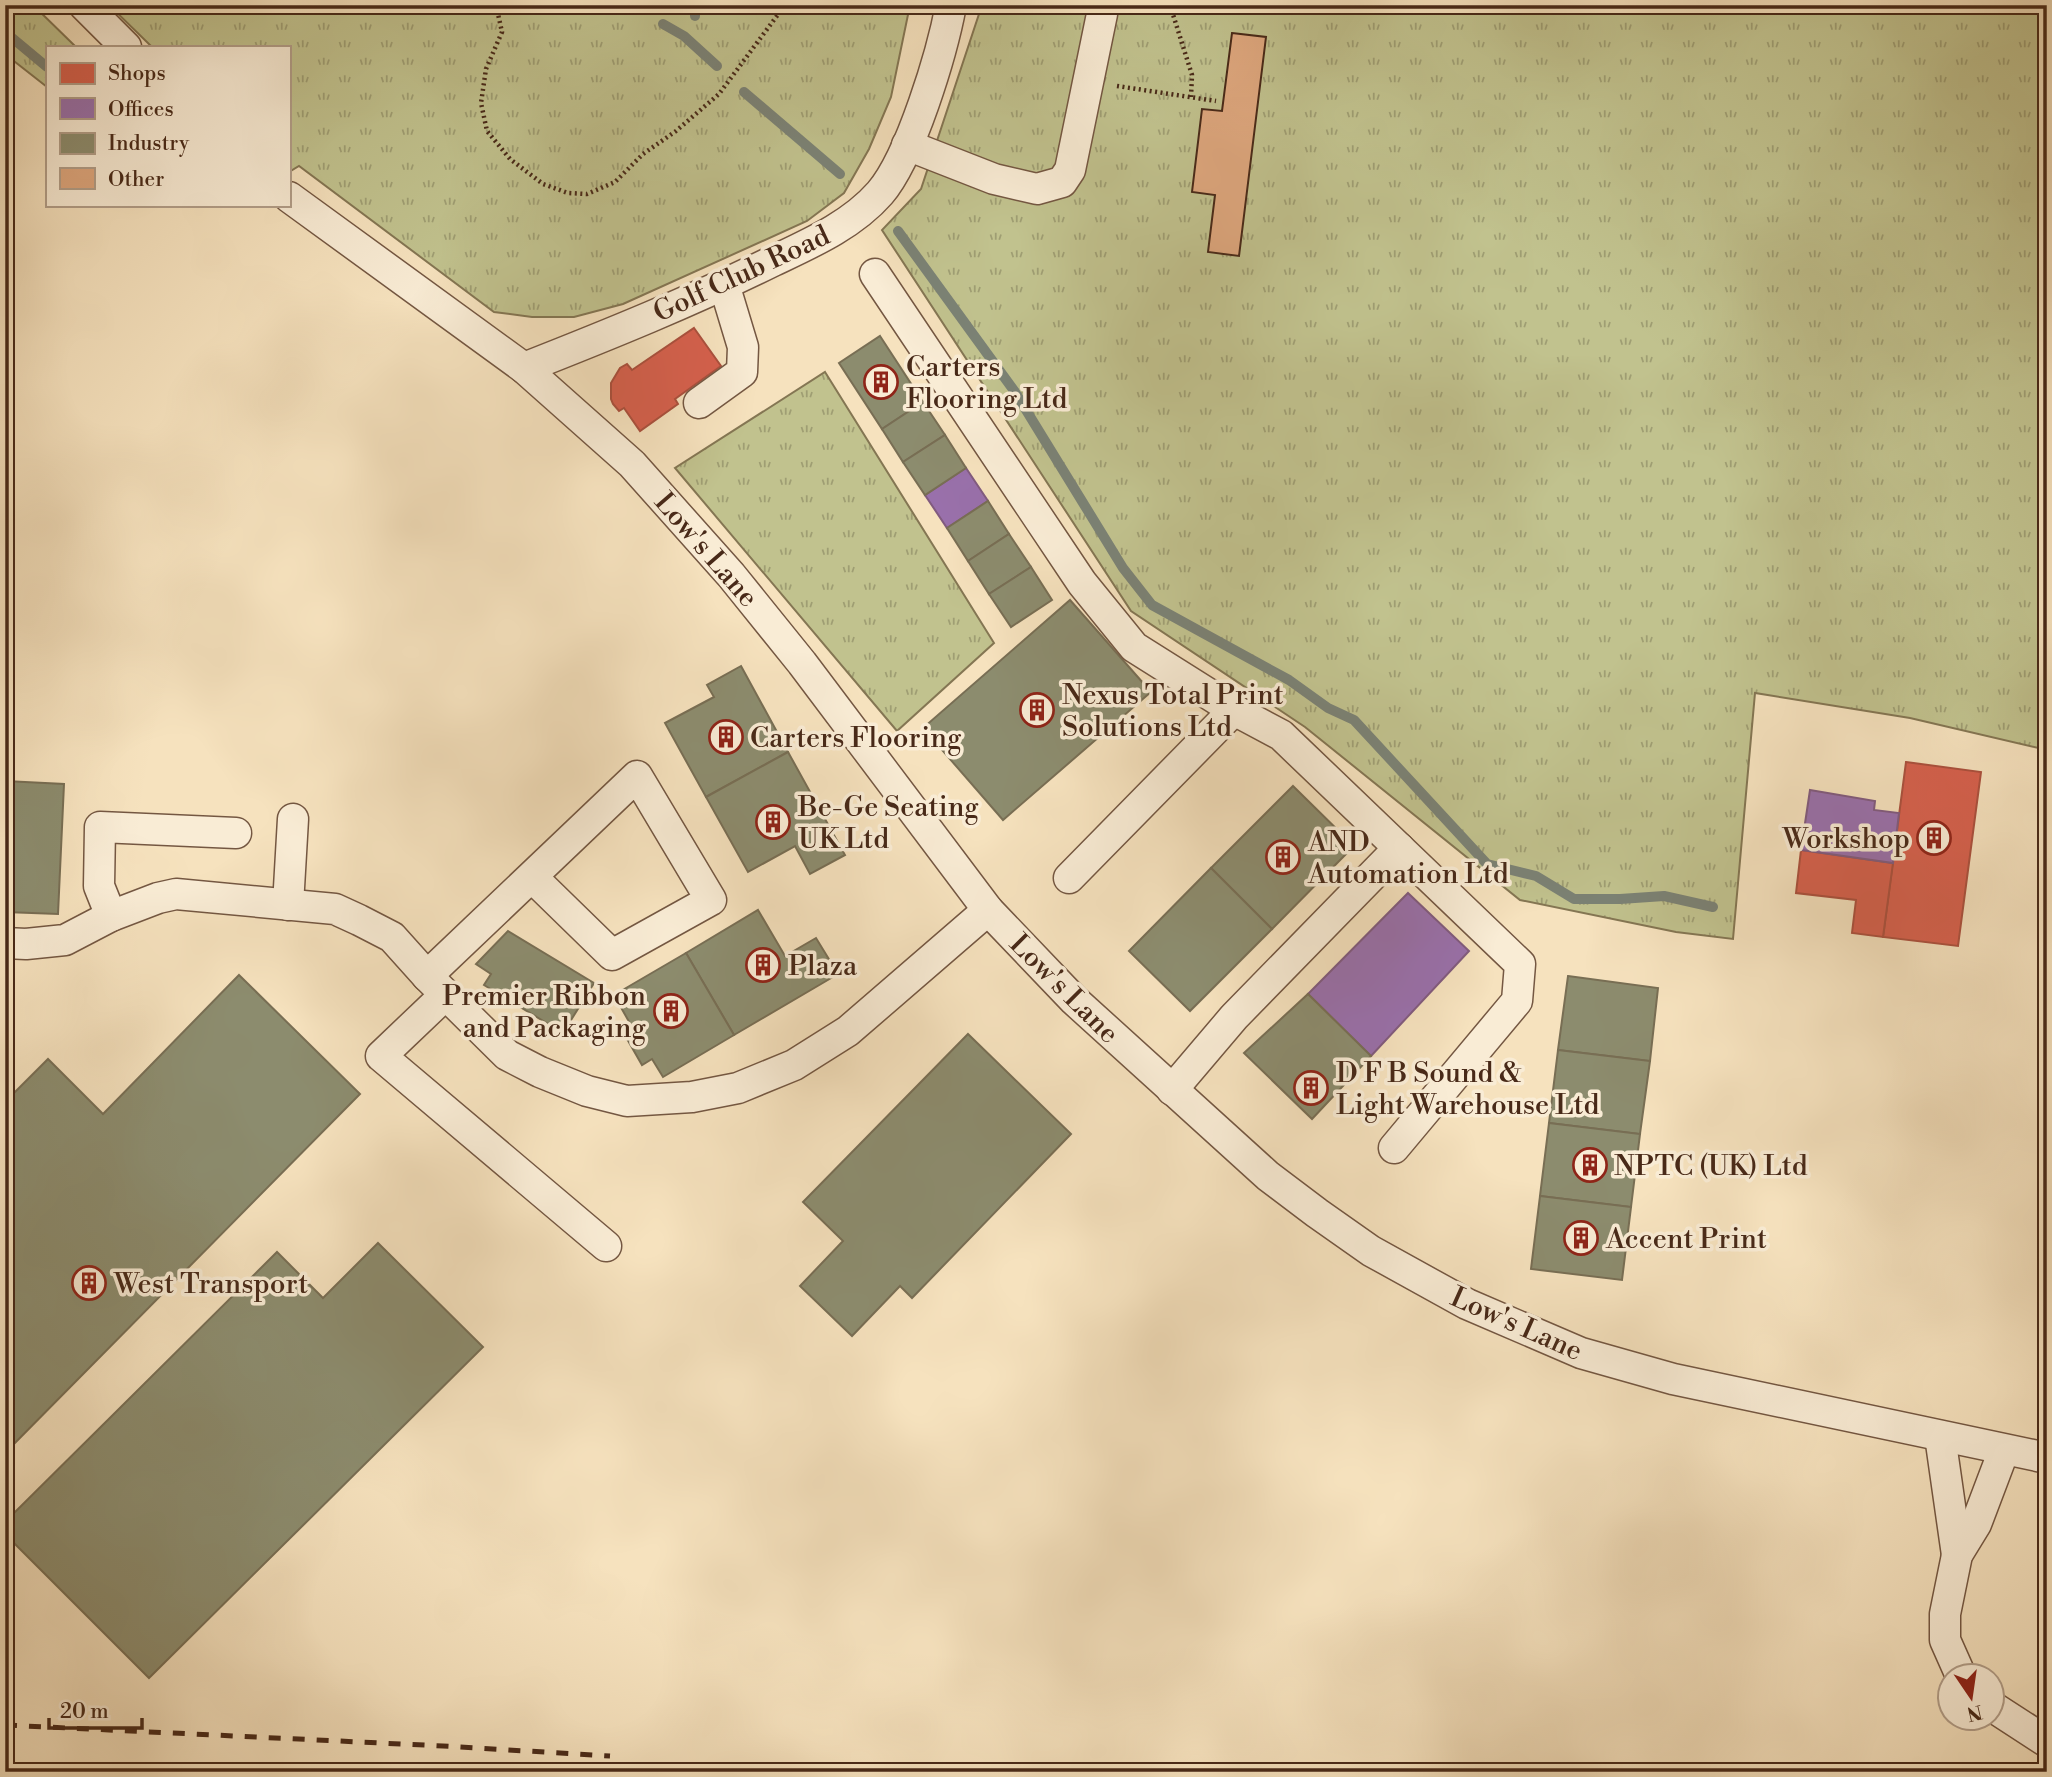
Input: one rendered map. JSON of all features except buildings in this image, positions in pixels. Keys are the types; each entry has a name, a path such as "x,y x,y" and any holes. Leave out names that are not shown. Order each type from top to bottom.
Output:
{"street":[{"path":"84,5 125,46"},
{"name":"Golf Club Road","path":"524,369 724,284 835,231 879,194 897,170 907,145 948,25 951,5"},
{"path":"907,145 994,179 1037,189 1062,182 1070,170 1102,14"},
{"name":"Low's Lane","path":"290,198 524,369 632,464 732,575 802,663 988,910 1074,1000 1268,1177 1317,1213 1371,1251 1467,1304 1581,1353 1634,1369 2047,1458"},
{"path":"875,274 1082,583 1134,647 1234,710 1281,735 1520,964 1517,1001 1395,1148"},
{"path":"699,403 742,372 743,347 724,284"},
{"path":"1069,878 1234,710"},
{"path":"532,877 612,955 710,900 637,776 532,877 436,985 381,1056 606,1246"},
{"path":"288,905 293,819"},
{"path":"111,916 99,886 100,827 236,833"},
{"path":"1172,1090 1234,1017 1399,848"},
{"path":"5,943 65,940 111,916 176,894 335,909 391,937 508,1055 540,1072 587,1091 627,1101 692,1097 738,1088 794,1065 848,1031 988,910"},
{"path":"1940,1436 1957,1555 1945,1614 1945,1640 1955,1662"},
{"path":"1957,1555 1976,1524 2004,1450"},
{"path":"2007,1716 2047,1742"}],"path":[{"path":"496,5 502,32 486,69 481,103 487,131 510,159 543,184 568,193 587,194 615,182 643,154 676,131 719,93 785,5"},
{"path":"1170,5 1192,75 1191,97"},
{"path":"1088,82 1216,101"}],"green space":[{"path":"33,5 75,46 46,46 46,86 5,54 5,6"},
{"path":"109,5 910,5 891,97 869,149 844,193 807,221 623,304 574,317 532,317 494,312 299,166 290,171 290,46 151,46"},
{"path":"982,5 2047,5 2047,750 1910,718 1755,693 1733,939 1676,932 1520,900 1305,727 1131,611 882,230 921,189"},
{"path":"825,372 994,643 897,731 675,468"}],"waterway":[{"path":"695,5 695,16"},
{"path":"663,24 684,36 717,66"},
{"path":"5,32 46,66"},
{"path":"744,92 840,174"},
{"path":"898,231 1015,392 1123,568 1152,605 1289,680 1328,708 1354,720 1487,864 1536,876 1574,899 1664,896 1713,907"}],"railway":[{"path":"5,1725 610,1756"}],"place":[{"name":"Carters Flooring Ltd","path":"881,382"},
{"name":"Nexus Total Print Solutions Ltd","path":"1037,710"},
{"name":"Carters Flooring","path":"726,737"},
{"name":"Be-Ge Seating UK Ltd","path":"773,822"},
{"name":"Workshop","path":"1934,838"},
{"name":"AND Automation Ltd","path":"1283,857"},
{"name":"Plaza","path":"763,965"},
{"name":"Premier Ribbon and Packaging","path":"671,1011"},
{"name":"D F B Sound & Light Warehouse Ltd","path":"1311,1088"},
{"name":"NPTC (UK) Ltd","path":"1590,1165"},
{"name":"Accent Print","path":"1581,1238"},
{"name":"West Transport","path":"89,1283"}]}
